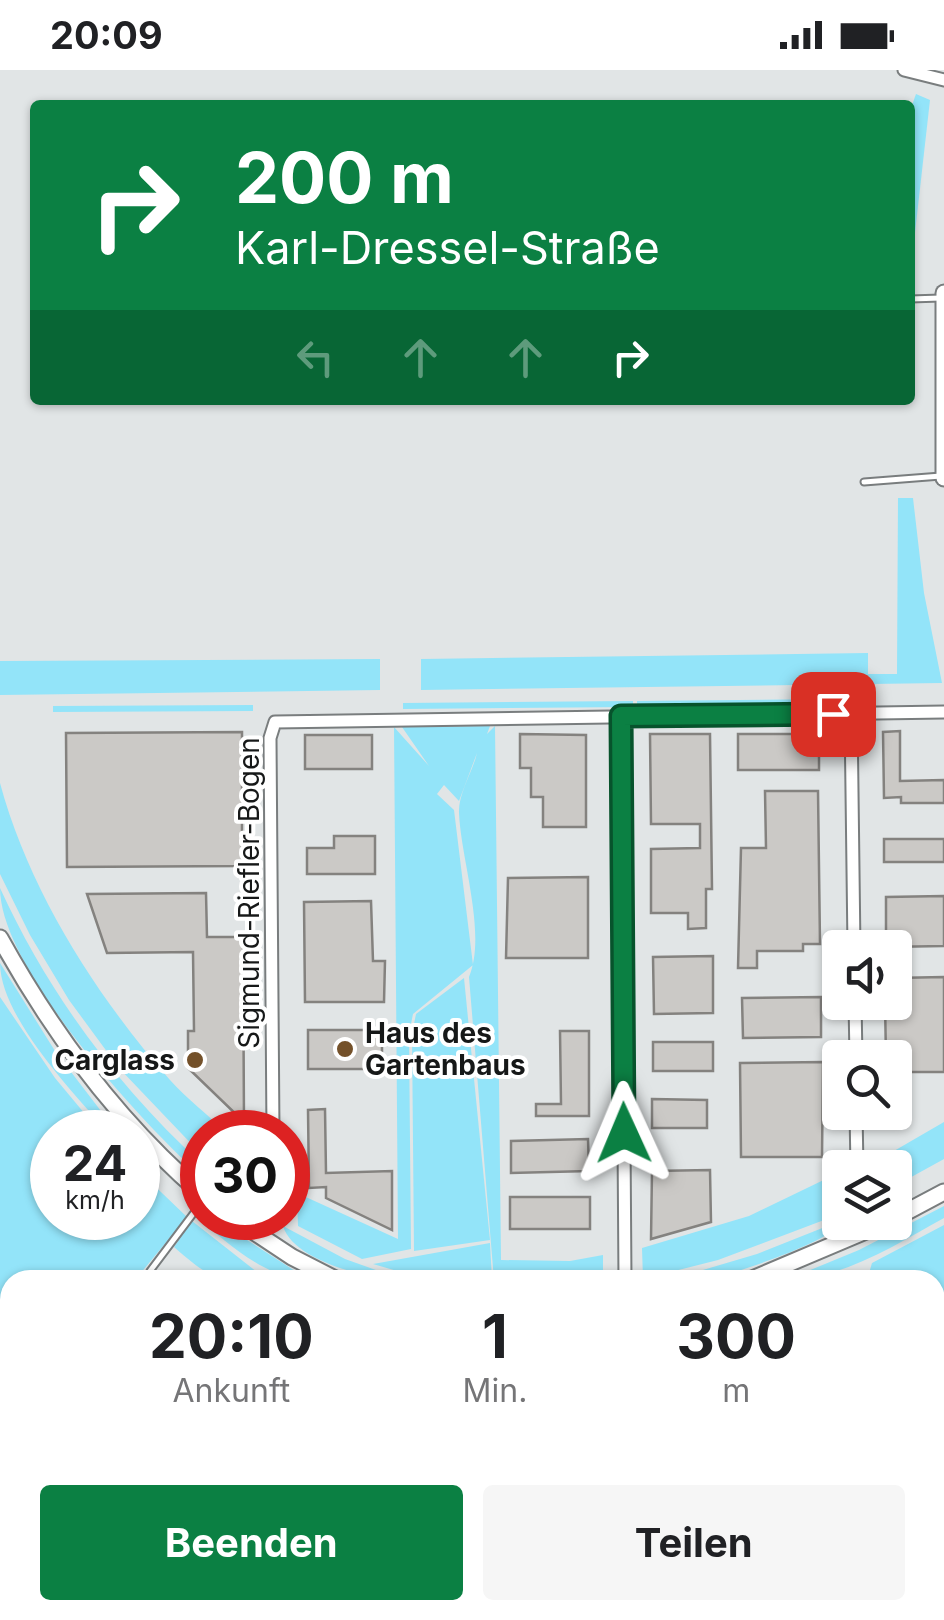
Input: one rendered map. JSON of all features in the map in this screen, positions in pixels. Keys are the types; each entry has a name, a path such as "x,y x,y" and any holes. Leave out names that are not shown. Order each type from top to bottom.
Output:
{"main road":[{"path":"944,296 944,477"},
{"path":"0,938 28,990 74,1056 180,1173"},
{"path":"912,1209 944,1192"},
{"path":"264,1240 319,1270"},
{"path":"776,1270 851,1240"}],"street":[{"path":"904,70 944,80"},
{"path":"625,1270 621,716 944,712"},
{"path":"850,713 854,930"},
{"name":"Sigmund-Riefler-Bogen","path":"273,1110 270,738 275,722 621,716"}],"lane":[{"path":"915,299 944,296"},
{"path":"864,482 944,477"},
{"path":"151,1270 180,1231"}],"shaded area":[{"path":"916,94 930,100 915,233 915,100"},
{"path":"898,498 913,498 924,593 942,683 421,690 421,659 868,653 868,674 897,674"},
{"path":"380,659 380,690 0,695 0,661"},
{"path":"830,699 830,705 637,707 637,701"},
{"path":"633,701 633,707 403,709 403,703"},
{"path":"253,705 253,711 53,712 53,706"},
{"path":"490,726 487,734 495,726 501,1260 570,1261 603,1255 603,1270 493,1270 469,977 472,966 413,1014 409,1034 411,1249 362,1259 310,1232 310,1199 398,1239 394,727 429,766 402,727","holes":["477,753 459,813 474,919 473,963 454,810 437,794 444,785 459,801"]},
{"path":"0,783 29,863 68,941 143,1048 201,1110 180,1110 180,1132 119,1068 69,1000 0,874"},
{"path":"0,888 63,1001 148,1110 136,1110 78,1043 23,960 6,921"},
{"path":"0,963 55,1051 100,1110 88,1110 41,1053 3,984"},
{"path":"464,978 490,1240 414,1251 412,1034 416,1014"},
{"path":"0,997 82,1110 30,1110 30,1240 160,1240 160,1191 180,1210 180,1225 143,1270 0,1270"},
{"path":"944,1122 944,1159 912,1177 912,1150 896,1150"},
{"path":"160,1123 180,1143 180,1156 160,1135"},
{"path":"822,1181 822,1221 718,1260 679,1270 643,1270 642,1248 749,1216"},
{"path":"944,1206 944,1218 912,1236 912,1223"},
{"path":"944,1225 944,1270 870,1270 872,1263"},
{"path":"822,1228 822,1238 761,1263 740,1270 703,1270"},
{"path":"180,1238 216,1240 254,1270 204,1270 174,1247"},
{"path":"224,1240 247,1240 294,1270 269,1270"},
{"path":"292,1240 309,1240 376,1270 348,1270 301,1249"},
{"path":"878,1240 904,1240 839,1270 810,1270"},
{"path":"490,1243 491,1270 394,1270 373,1264"}],"building":[{"path":"900,731 900,781 944,780 944,803 901,803 901,797 884,798 883,732"},
{"path":"242,732 242,866 67,867 66,733"},
{"path":"520,734 586,735 586,827 543,827 543,797 531,797 531,768 520,768"},
{"path":"650,734 710,734 712,889 706,889 706,928 688,929 688,913 651,913 651,849 700,848 700,824 651,824"},
{"path":"738,734 819,734 819,770 738,770"},
{"path":"305,735 372,735 372,769 305,769"},
{"path":"765,791 818,791 820,944 803,944 803,951 757,951 757,968 738,968 741,848 766,848"},
{"path":"334,836 375,836 375,874 307,874 307,848 334,848"},
{"path":"884,839 944,839 944,862 884,862"},
{"path":"588,877 588,958 506,958 508,878"},
{"path":"206,893 207,937 243,937 244,1110 232,1110 188,1068 188,1031 194,1031 193,952 107,953 87,894"},
{"path":"944,896 944,946 912,947 912,930 886,930 886,897"},
{"path":"371,901 373,961 385,961 384,1002 305,1002 304,902"},
{"path":"713,956 713,1013 654,1014 653,957"},
{"path":"944,977 944,1072 912,1072 912,1040 886,1040 885,1020 912,1020 912,978"},
{"path":"821,997 821,1037 743,1038 742,998"},
{"name":"Haus des Gartenbaus","path":"308,1030 382,1030 382,1069 308,1069"},
{"path":"560,1031 589,1031 589,1116 536,1116 536,1104 561,1104"},
{"path":"653,1042 713,1042 713,1071 653,1071"},
{"path":"822,1062 822,1157 741,1157 740,1063"},
{"path":"652,1099 707,1100 707,1128 652,1128"},
{"path":"325,1109 326,1173 392,1171 392,1230 326,1198 326,1187 310,1188 308,1110"},
{"path":"588,1139 589,1171 511,1173 511,1141"},
{"path":"710,1170 711,1222 651,1239 652,1171"},
{"path":"510,1197 590,1197 590,1229 510,1229"}],"place":[{"name":"Haus des Gartenbaus","path":"345,1049"},
{"name":"Carglass","path":"195,1060"}],"route":[{"path":"624,1133 621,716 833,714"}]}
